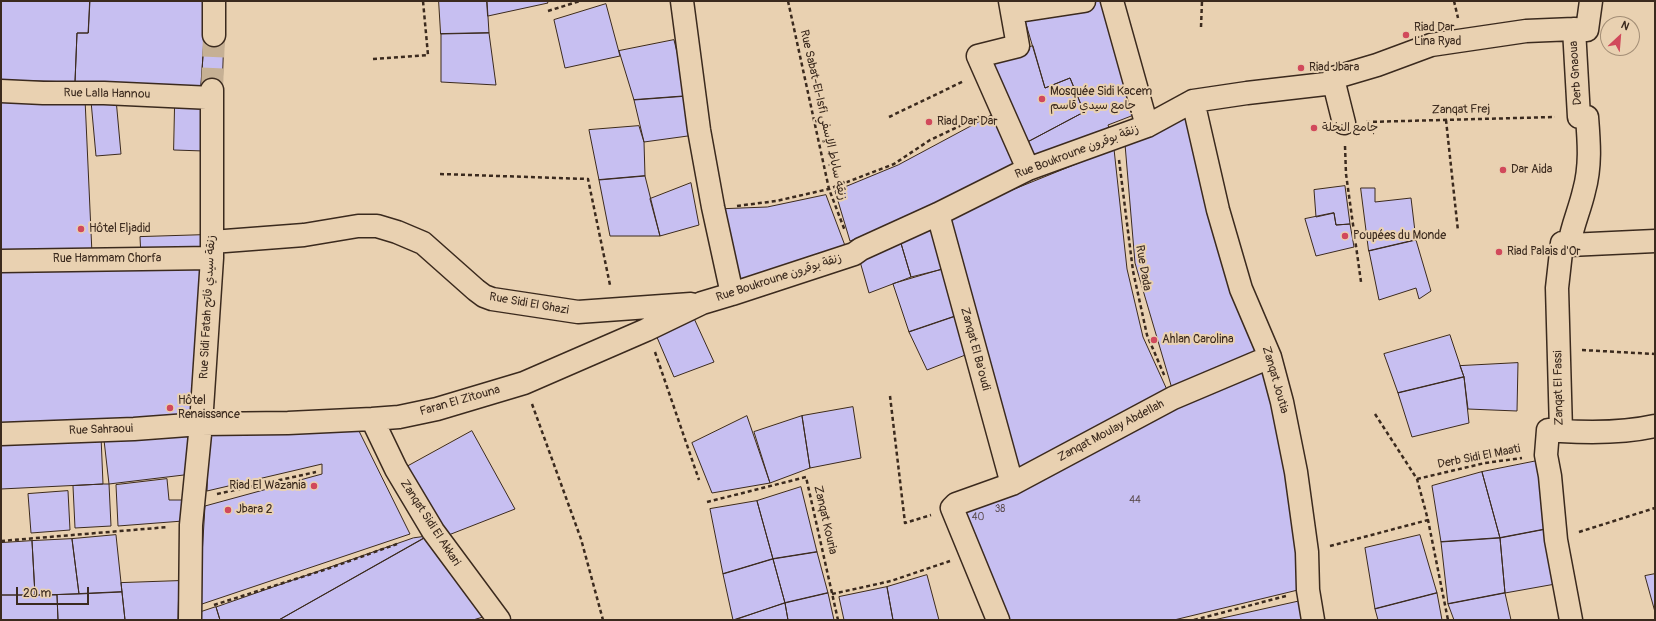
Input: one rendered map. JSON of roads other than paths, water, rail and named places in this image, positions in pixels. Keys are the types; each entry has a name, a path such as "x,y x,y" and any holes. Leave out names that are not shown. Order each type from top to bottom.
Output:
{"street":[{"path":"214,1 214,35"},
{"path":"682,1 699,130 713,207 732,294"},
{"path":"1028,169 978,56 1018,46 1011,7 1084,1"},
{"path":"1112,1 1146,126"},
{"path":"1344,122 1333,78 1377,65 1431,45 1519,31 1587,30 1591,1"},
{"name":"Derb Gnaoua","path":"1569,245 1571,230 1584,191 1588,171 1589,144 1587,117 1579,116 1574,29"},
{"name":"Rue Boukroune زنقة بوقرون","path":"702,303 854,254 1028,169 1146,126 1193,101 1334,83"},
{"name":"Rue Lalla Hannou","path":"1,91 43,93 212,94"},
{"name":"Rue Sidi Fatah زنقة سيدي فاتح","path":"190,616 191,525 201,424 212,250 212,94"},
{"name":"Zanqat Joutia","path":"1193,101 1218,210 1241,289 1270,357 1282,402 1296,472 1307,552 1308,590 1313,620"},
{"name":"Zanqat El Ba'oudi","path":"938,214 1012,484"},
{"name":"Rue Sidi El Ghazi","path":"212,250 358,226 377,226 397,232 423,243 476,290 484,296 492,299 578,312 702,303"},
{"path":"1569,245 1655,241"},
{"name":"Zanqat El Fassi","path":"1569,245 1562,244 1557,288 1561,431 1548,430 1546,455 1550,476 1556,540 1572,620"},
{"name":"Rue Hammam Chorfa","path":"1,261 212,250"},
{"name":"Faran El Zitouna","path":"201,424 288,423 372,419 399,417 437,409 524,383 646,330 702,303"},
{"name":"Zanqat Moulay Abdellah","path":"998,620 952,508 956,504 1012,484 1173,398 1270,357"},
{"name":"Zanqat Sidi El Akkari","path":"372,419 396,469 433,531 499,620"},
{"name":"Rue Sahraoui","path":"1,434 134,429 201,424"},
{"path":"1561,431 1600,433 1636,430 1655,426"}],"tunnel":[{"path":"212,90 214,35"}],"place":[{"name":"Riad Dar Lina Ryad","path":"1406,35"},
{"name":"Riad Jbara","path":"1301,68"},
{"name":"Mosquée Sidi Kacem جامع سيدي قاسم","path":"1042,99"},
{"name":"Riad Dar Dar","path":"929,122"},
{"name":"جامع النخلة","path":"1314,128"},
{"name":"Dar Aida","path":"1503,170"},
{"name":"Hôtel Eljadid","path":"81,229"},
{"name":"Poupées du Monde","path":"1345,236"},
{"name":"Riad Palais d'Or","path":"1499,252"},
{"name":"Ahlan Carolina","path":"1154,340"},
{"name":"Hôtel Renaissance","path":"170,408"},
{"name":"Riad El Wazania","path":"314,486"},
{"name":"Jbara 2","path":"228,510"}]}
